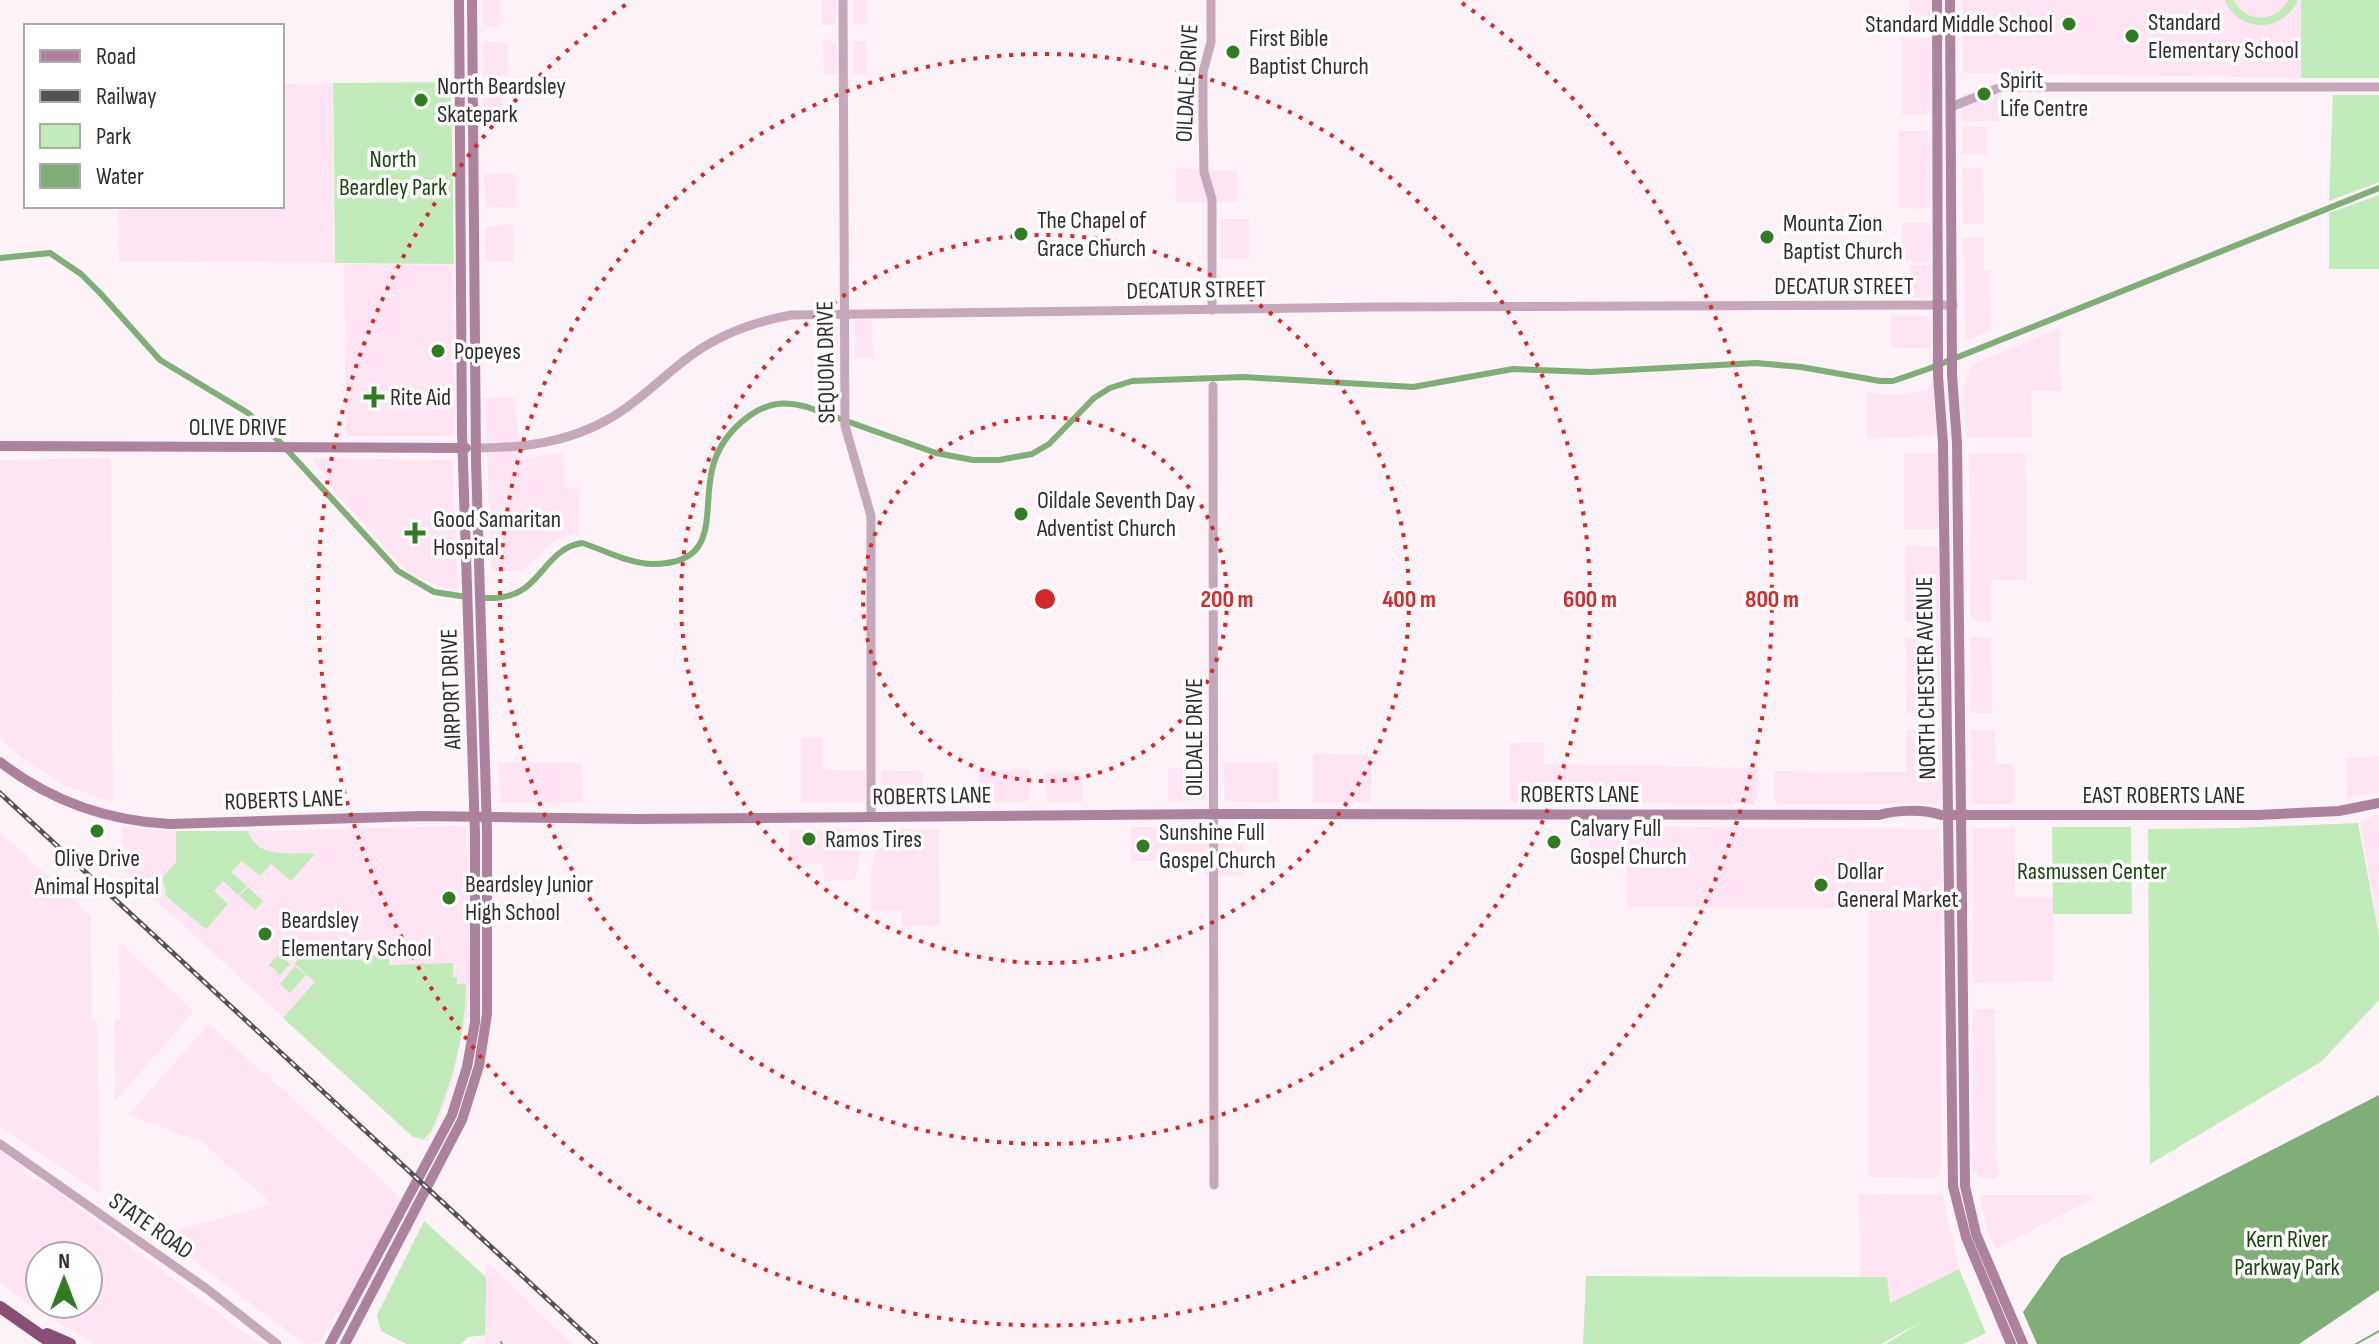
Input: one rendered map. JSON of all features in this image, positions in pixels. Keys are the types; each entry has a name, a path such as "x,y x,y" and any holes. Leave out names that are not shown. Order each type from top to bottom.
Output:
{"highway":[{"path":"0,1307 53,1344"},
{"path":"21,1323 70,1344"}],"main road":[{"name":"AIRPORT DRIVE","path":"459,0 463,448 474,590"},
{"name":"AIRPORT DRIVE","path":"330,1344 439,1141 465,1076 473,1038 477,995 472,0"},
{"name":"NORTH CHESTER AVENUE","path":"1937,0 1938,376 1943,444 1944,815 1952,1003 1953,1186 1966,1237 2011,1344"},
{"name":"NORTH CHESTER AVENUE","path":"1950,0 1952,375 1957,443 1967,1198 1976,1234 2023,1344"},
{"path":"1938,202 1944,223 1952,231"},
{"path":"1941,417 1950,439 1957,443"},
{"path":"1943,444 1950,449 1957,471"},
{"name":"OLIVE DRIVE","path":"0,446 476,448"},
{"name":"AIRPORT DRIVE","path":"345,1344 455,1135 474,1086 485,1035 488,999 487,818 474,603"},
{"path":"1946,686 1960,720"},
{"name":"ROBERTS LANE","path":"0,762 51,795 86,810 134,821 170,824 422,816 1879,815 1889,812 1944,815"},
{"name":"EAST ROBERTS LANE","path":"1944,815 2258,815 2339,811 2379,803"},
{"path":"1951,980 1959,998 1965,1000"},
{"path":"1952,1003 1965,1032"}],"street":[{"name":"SEQUOIA DRIVE","path":"843,0 844,413 871,516 871,816"},
{"name":"OILDALE DRIVE","path":"1211,0 1211,42 1203,72 1203,105 1204,172 1212,199 1212,310"},
{"path":"1951,107 2001,87 2379,87"},
{"name":"DECATUR STREET","path":"476,448 533,445 588,429 631,404 698,350 739,328 791,315 845,312 1953,305"},
{"name":"OILDALE DRIVE","path":"1213,386 1214,1185"},
{"name":"STATE ROAD","path":"0,1144 207,1289 277,1344"}],"shaded area":[{"path":"482,0 500,0 500,27 488,27 483,23"},
{"path":"822,0 836,0 833,25 822,25"},
{"path":"853,0 866,0 867,24 853,24"},
{"path":"1910,0 1930,0 1930,24 1910,26"},
{"name":"Standard Elementary School","path":"1962,0 2301,0 2302,78 1963,73"},
{"path":"1901,38 1930,38 1929,115 1902,115"},
{"path":"823,40 836,44 837,74 824,74"},
{"path":"853,41 867,41 867,74 853,74"},
{"path":"486,42 508,42 508,76 483,76 482,47"},
{"path":"284,72 285,84 332,83 334,263 119,261 118,208 284,208"},
{"path":"483,82 502,82 502,117 483,114"},
{"path":"1964,93 2001,93 2001,121 1961,121 1961,98"},
{"path":"1962,126 1987,127 1987,155 1962,154"},
{"path":"1898,131 1929,131 1930,208 1898,209"},
{"path":"1176,168 1237,171 1237,202 1176,203"},
{"path":"1962,168 1983,168 1984,224 1963,224"},
{"path":"483,174 516,174 516,208 486,207"},
{"path":"1221,219 1249,219 1249,259 1221,259"},
{"path":"1902,223 1930,223 1930,261 1902,261"},
{"path":"513,224 514,262 484,262 485,227"},
{"path":"1963,238 1984,238 1984,271 1990,270 1991,330 1965,341"},
{"path":"344,264 453,265 455,431 452,436 346,436"},
{"path":"1910,265 1930,265 1930,293 1927,298 1910,298"},
{"path":"1891,315 1928,316 1931,348 1891,348"},
{"path":"855,320 872,320 873,358 855,358"},
{"path":"824,324 838,327 838,365 825,366"},
{"path":"2060,328 2061,391 2031,391 2032,438 1966,438 1963,390 1971,365"},
{"path":"1932,383 1936,431 1933,436 1867,439 1867,392 1897,395 1927,390"},
{"path":"485,398 515,398 521,459 564,452 564,488 580,488 578,534 559,537 523,571 491,571"},
{"path":"1904,453 1939,453 1939,529 1904,529"},
{"path":"1969,453 2025,453 2026,580 1991,580 1991,621 1975,621 1970,616"},
{"path":"111,458 113,803 61,784 0,739 0,460"},
{"name":"Good Samaritan Hospital","path":"312,458 453,460 458,592 410,575 335,492"},
{"path":"1905,545 1938,547 1940,621 1905,621"},
{"path":"1970,637 1991,637 1992,713 1971,713"},
{"path":"1905,638 1940,638 1940,713 1906,713"},
{"path":"1906,730 1941,730 1941,799 1938,804 1779,804 1774,800 1774,771 1906,772"},
{"path":"1971,730 1995,730 1996,764 2013,764 2013,804 1972,804"},
{"path":"823,737 823,770 865,771 865,797 862,802 801,803 801,738"},
{"path":"1510,743 1544,743 1544,764 1758,768 1757,798 1754,804 1510,802"},
{"path":"1313,754 1371,755 1371,802 1313,802"},
{"path":"2379,756 2379,792 2347,798 2346,758"},
{"path":"498,762 582,763 583,803 500,803"},
{"path":"1222,762 1278,762 1278,802 1225,801"},
{"path":"1168,768 1206,768 1206,799 1168,802"},
{"path":"978,770 1030,770 1030,797 1026,802 978,803"},
{"path":"881,771 923,771 924,803 884,802"},
{"path":"1081,772 1082,803 1047,802 1045,773"},
{"path":"2379,814 2379,934 2360,822"},
{"path":"464,826 470,977 467,1013 452,1083 427,1142 413,1137 111,859 112,849 121,849 123,827 248,831"},
{"path":"1589,826 1939,829 1942,873 1941,1173 1935,1178 1868,1177 1868,908 1626,907 1626,849 1590,848"},
{"path":"1130,827 1243,827 1243,875 1206,876 1205,861 1131,861"},
{"path":"2015,827 2015,898 2053,898 2053,982 1973,983 1973,830"},
{"path":"857,829 864,835 855,880 824,881 823,864 789,864 789,830"},
{"path":"885,829 939,829 940,926 902,925 902,910 871,910 871,870 880,832"},
{"path":"0,832 91,916 92,1020 97,1020 100,1194 0,1127"},
{"path":"119,942 194,1011 115,1101 114,1020 120,1019"},
{"path":"1973,1009 1995,1009 1997,1179 1980,1178 1973,1171"},
{"path":"209,1024 401,1199 341,1313 337,1312 321,1342 304,1344 159,1235 271,1204 202,1142 128,1115"},
{"path":"0,1151 23,1167 24,1173 34,1180 40,1179 260,1344 95,1344 54,1320 104,1320 104,1240 24,1240 24,1301 0,1282"},
{"path":"1859,1194 1943,1195 1959,1269 1889,1303 1887,1277 1860,1277"},
{"path":"1979,1195 2090,1195 2092,1199 1996,1249 1989,1235"},
{"path":"424,1221 485,1276 486,1261 572,1344 485,1344 485,1335 468,1337 461,1344 407,1344 381,1331 377,1315"}],"green space":[{"path":"2225,0 2233,0 2245,13 2260,18 2276,13 2288,0 2298,0 2282,19 2261,25 2240,19"},
{"path":"2301,0 2379,0 2379,78 2301,78"},
{"name":"North Beardley Park","path":"451,82 454,264 335,263 333,83"},
{"path":"2333,95 2379,95 2379,182 2329,201"},
{"path":"2379,195 2379,269 2329,269 2329,213"},
{"path":"2358,823 2379,936 2379,1000 2321,1062 2150,1164 2148,829"},
{"name":"Rasmussen Center","path":"2052,827 2131,827 2132,914 2053,914"},
{"path":"176,831 248,831 259,847 267,851 315,854 291,881 271,864 260,876 242,861 231,872 247,886 238,895 223,881 214,891 228,904 207,928 166,896 163,877 176,862"},
{"path":"248,887 263,901 255,910 239,896"},
{"path":"279,954 290,964 279,976 274,968 268,966"},
{"path":"389,954 389,965 453,963 453,977 457,977 457,984 466,984 460,1041 451,1078 431,1132 423,1139 413,1137 283,1018 315,982 295,964 300,956"},
{"path":"295,966 306,975 290,993 280,984"},
{"path":"424,1221 486,1277 485,1335 468,1337 461,1344 407,1344 381,1331 377,1315"},
{"path":"1959,1269 1986,1333 1963,1344 1886,1344 1926,1319 1881,1344 1583,1344 1586,1276 1887,1277 1890,1303"}],"water":[{"name":"Kern River Parkway Park","path":"2379,1095 2379,1290 2299,1344 2037,1344 2023,1312 2061,1258"}],"waterway":[{"path":"479,598 503,597 522,590 561,552 582,543 644,563 675,562 690,555 699,546 704,533 712,470 721,446 742,421 770,405 807,407 936,453 973,460 999,460 1032,454 1049,444 1094,398 1110,388 1132,381 1244,377 1413,387 1513,369 1591,372 1756,363 1893,381 2379,188"},
{"path":"0,258 50,253 81,274 160,360 248,413 279,441 398,571 434,592 467,597"},
{"path":"2356,1344 2379,1331"}],"railway":[{"path":"0,793 596,1344"}],"place":[{"name":"Standard Middle School","path":"2069,24"},
{"name":"Standard Elementary School","path":"2132,36"},
{"name":"First Bible Baptist Church","path":"1233,52"},
{"name":"Spirit Life Centre","path":"1984,94"},
{"name":"North Beardsley Skatepark","path":"421,100"},
{"name":"The Chapel of Grace Church","path":"1021,234"},
{"name":"Mounta Zion Baptist Church","path":"1767,237"},
{"name":"Popeyes","path":"438,351"},
{"name":"Rite Aid","path":"374,397"},
{"name":"Oildale Seventh Day Adventist Church","path":"1021,514"},
{"name":"Good Samaritan Hospital","path":"415,533"},
{"name":"Olive Drive Animal Hospital","path":"97,831"},
{"name":"Ramos Tires","path":"809,839"},
{"name":"Calvary Full Gospel Church","path":"1554,842"},
{"name":"Sunshine Full Gospel Church","path":"1143,846"},
{"name":"Dollar General Market","path":"1821,885"},
{"name":"Beardsley Junior High School","path":"449,898"},
{"name":"Beardsley Elementary School","path":"265,934"}]}
